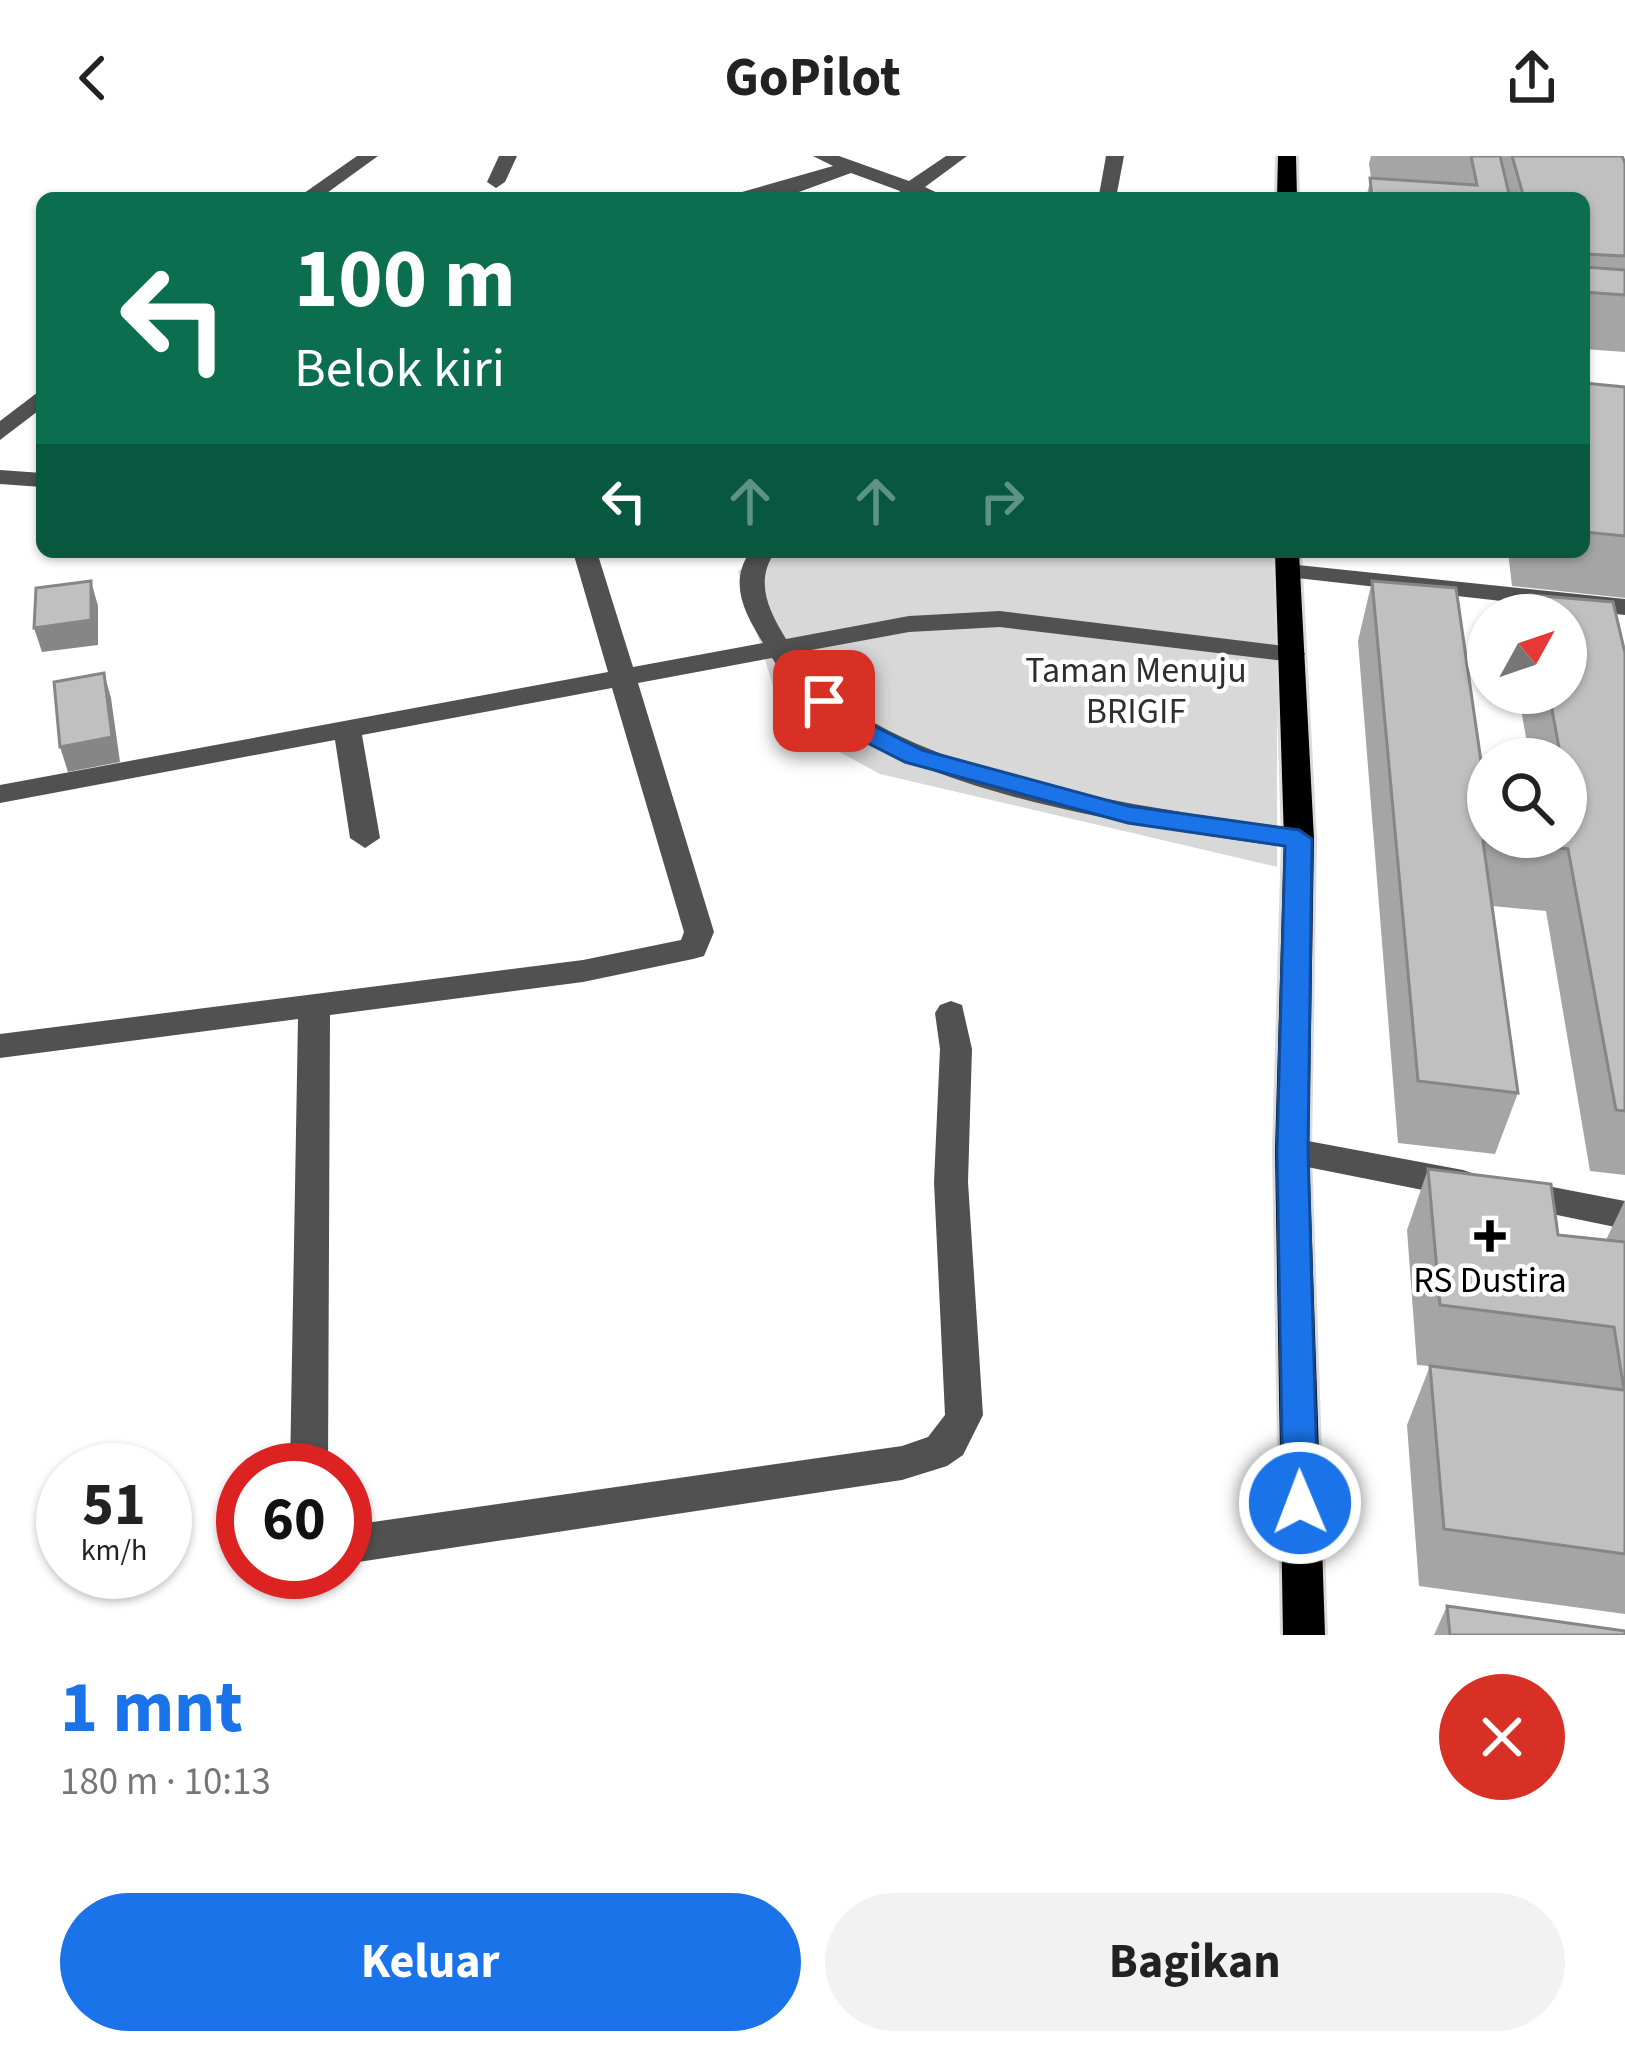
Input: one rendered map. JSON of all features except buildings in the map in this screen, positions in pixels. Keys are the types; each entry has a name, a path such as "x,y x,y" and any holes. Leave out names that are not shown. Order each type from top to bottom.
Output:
{"main road":[{"path":"1287,156 1287,192"},
{"path":"1287,562 1299,839 1292,1151 1304,1635"}],"street":[{"path":"316,192 369,156"},
{"path":"496,182 508,156"},
{"path":"826,156 906,192"},
{"path":"909,192 958,156"},
{"path":"1109,192 1115,156"},
{"path":"768,192 799,187 849,167"},
{"path":"0,433 36,401"},
{"path":"0,477 36,480"},
{"path":"0,1046 583,971 698,944 699,932 587,558"},
{"path":"759,558 752,568 750,590 773,650 859,729 914,756 1128,814 1299,839"},
{"path":"1287,562 1625,607"},
{"path":"0,794 909,624 1000,619 1292,654"},
{"path":"347,730 365,838"},
{"path":"310,1443 314,1008"},
{"path":"372,1541 902,1463 944,1449 960,1432 964,1415 951,1182 956,1049 951,1013"},
{"path":"1292,1151 1625,1215"}],"green space":[{"name":"Taman Menuju BRIGIF","path":"763,558 1277,558 1277,867 880,774 784,722 738,571"}],"place":[{"name":"RS Dustira","path":"1490,1236"}],"route":[{"path":"824,701 859,729 914,756 1128,814 1299,839 1292,1151 1300,1503"}]}
